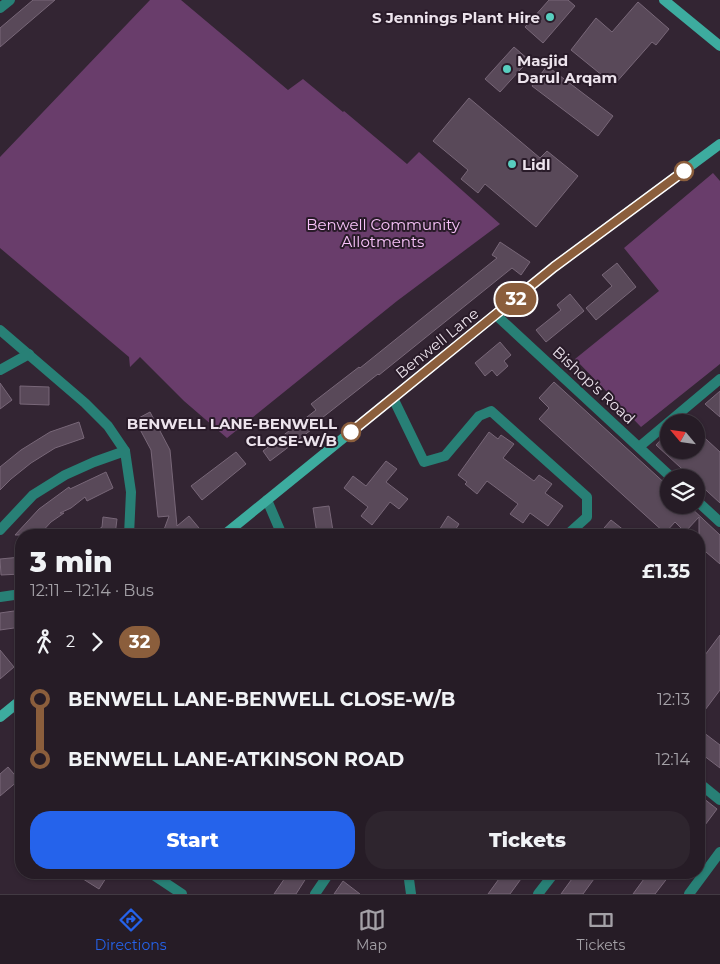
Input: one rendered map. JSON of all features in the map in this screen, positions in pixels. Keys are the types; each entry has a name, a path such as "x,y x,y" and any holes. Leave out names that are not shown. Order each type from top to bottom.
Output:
{"main road":[{"path":"664,0 720,46"},
{"name":"Benwell Lane","path":"231,529 554,267 720,144"},
{"path":"0,717 15,704"}],"street":[{"path":"0,8 10,0"},
{"name":"Bishop's Road","path":"496,315 662,469"},
{"path":"0,330 85,403 108,426 125,451 131,492 129,529"},
{"path":"0,370 28,354"},
{"path":"639,447 720,379"},
{"path":"393,398 424,462 445,456 479,416 491,411 587,497 587,517 574,529"},
{"path":"0,530 33,494 65,475 125,451"},
{"path":"267,500 279,529"},
{"path":"705,508 720,522"},
{"path":"0,597 15,595"},
{"path":"705,788 720,800"},
{"path":"705,872 720,852"},
{"path":"160,879 182,894"},
{"path":"315,894 325,879"},
{"path":"409,879 411,894"},
{"path":"538,894 549,879"},
{"path":"689,894 700,879"}],"green space":[{"name":"Benwell Community Allotments","path":"150,0 181,0 288,90 303,79 407,164 419,152 500,224 397,301 227,438 184,401 140,357 130,367 129,357 0,248 0,157"},
{"path":"713,173 720,181 720,364 641,427 575,359 659,291 624,248"}],"building":[{"path":"33,0 55,0 0,47 0,28"},
{"name":"S Jennings Plant Hire","path":"549,0 568,0 575,6 543,43 525,27"},
{"path":"638,2 669,29 656,45 652,42 614,85 571,50 596,18 612,32"},
{"name":"Masjid Darul Arqam","path":"514,47 529,60 500,92 485,79"},
{"path":"547,66 613,116 598,136 532,86"},
{"name":"Lidl","path":"469,98 540,158 547,151 578,176 536,227 485,184 478,193 461,179 468,170 433,141"},
{"path":"500,242 530,262 521,275 512,268 270,461 263,451 316,410 311,404 360,368 497,258 492,255"},
{"path":"617,263 636,287 596,320 586,308 612,286 602,275"},
{"path":"570,294 584,311 546,342 536,330 561,310 557,305"},
{"path":"500,342 511,355 504,361 508,366 497,376 492,370 485,376 475,363"},
{"path":"554,382 660,479 660,514 698,514 720,535 720,564 705,551 705,529 699,529 699,517 688,529 682,529 675,522 669,529 661,529 539,419 549,408 539,398"},
{"path":"0,383 12,400 0,409"},
{"path":"20,386 49,387 49,405 20,404"},
{"path":"720,391 720,417 705,404"},
{"path":"150,412 170,450 177,526 189,516 199,528 198,529 164,529 169,516 158,517 151,450 135,420"},
{"path":"79,422 84,438 55,448 31,463 0,490 0,467 21,450 50,432"},
{"path":"489,432 498,439 501,435 514,444 503,458 534,481 539,475 552,484 545,493 563,506 548,526 530,513 523,523 510,514 518,504 487,481 477,494 458,475"},
{"path":"705,438 720,452 720,503 705,489 705,469 682,469 671,459 705,459"},
{"path":"660,441 660,449 656,445"},
{"path":"236,452 246,464 202,500 191,486"},
{"path":"386,461 397,469 386,482 408,499 399,509 390,502 372,525 361,516 368,507 344,488 353,476 366,486"},
{"path":"106,472 113,488 87,501 85,497 71,508 60,513 64,513 45,529 21,529 39,509 69,487 70,489"},
{"path":"329,506 333,529 316,529 313,508"},
{"path":"448,516 459,524 456,529 440,529"},
{"path":"103,517 117,519 116,529 99,529 102,527"},
{"path":"611,520 622,529 603,529"},
{"path":"15,558 15,574 1,575 0,559"},
{"path":"15,611 15,628 0,630 0,613"},
{"path":"720,635 720,690 705,710 705,655"},
{"path":"0,650 14,667 0,679"},
{"path":"705,734 720,745 720,768 705,757"},
{"path":"8,767 15,775 15,783 0,796 0,774"},
{"path":"705,800 717,809 705,825"},
{"path":"83,879 105,879 99,889"},
{"path":"284,879 306,879 296,894 274,894"},
{"path":"499,879 521,879 510,894 488,894"},
{"path":"572,879 594,879 583,894 561,894"},
{"path":"644,879 667,879 655,894 633,894"},
{"path":"343,881 360,894 334,894"}],"bus line":[{"name":"32","path":"351,432 554,267 684,171"}],"place":[{"name":"S Jennings Plant Hire","path":"550,17"},
{"name":"Masjid Darul Arqam","path":"507,69"},
{"name":"Lidl","path":"512,164"},
{"name":"BENWELL LANE-BENWELL CLOSE-W/B","path":"351,432"}]}
